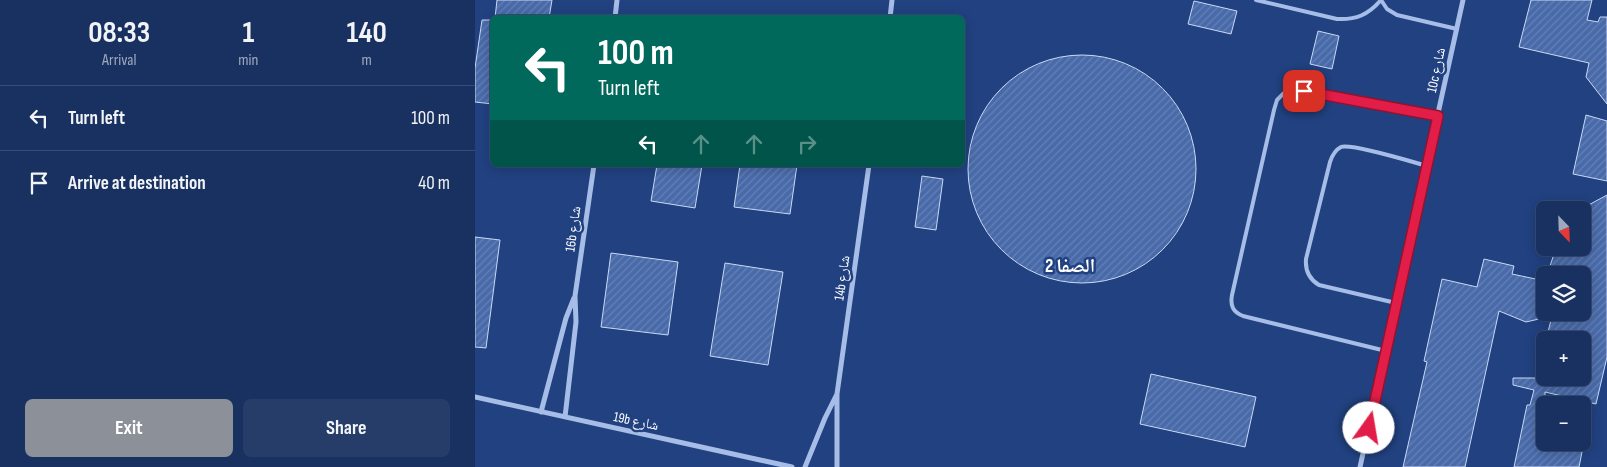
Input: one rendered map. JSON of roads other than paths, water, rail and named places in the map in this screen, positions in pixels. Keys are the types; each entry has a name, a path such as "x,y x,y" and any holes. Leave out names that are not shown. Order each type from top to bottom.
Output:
{"street":[{"path":"615,15 617,0"},
{"path":"890,15 892,0"},
{"name":"10c شارع","path":"1360,467 1463,0"},
{"name":"16b شارع","path":"565,417 575,322 575,296 594,167"},
{"name":"14b شارع","path":"837,467 837,394 869,167"},
{"name":"16b شارع","path":"541,412 564,327 575,296"},
{"name":"14b شارع","path":"805,467 837,394"},
{"name":"19b شارع","path":"475,398 773,465 792,467"}],"lane":[{"path":"1257,0 1337,19 1350,19 1362,16 1373,10 1381,0 1387,9 1397,15 1457,29"},
{"path":"1386,351 1243,316 1233,308 1231,302 1232,295 1274,110 1277,100 1285,93 1294,89 1323,93 1438,116"},
{"path":"1396,303 1319,285 1314,282 1307,272 1307,259 1330,162 1336,151 1341,147 1355,147 1427,166"}],"district":[{"name":"الصفا 2","path":"1070,266"}]}
